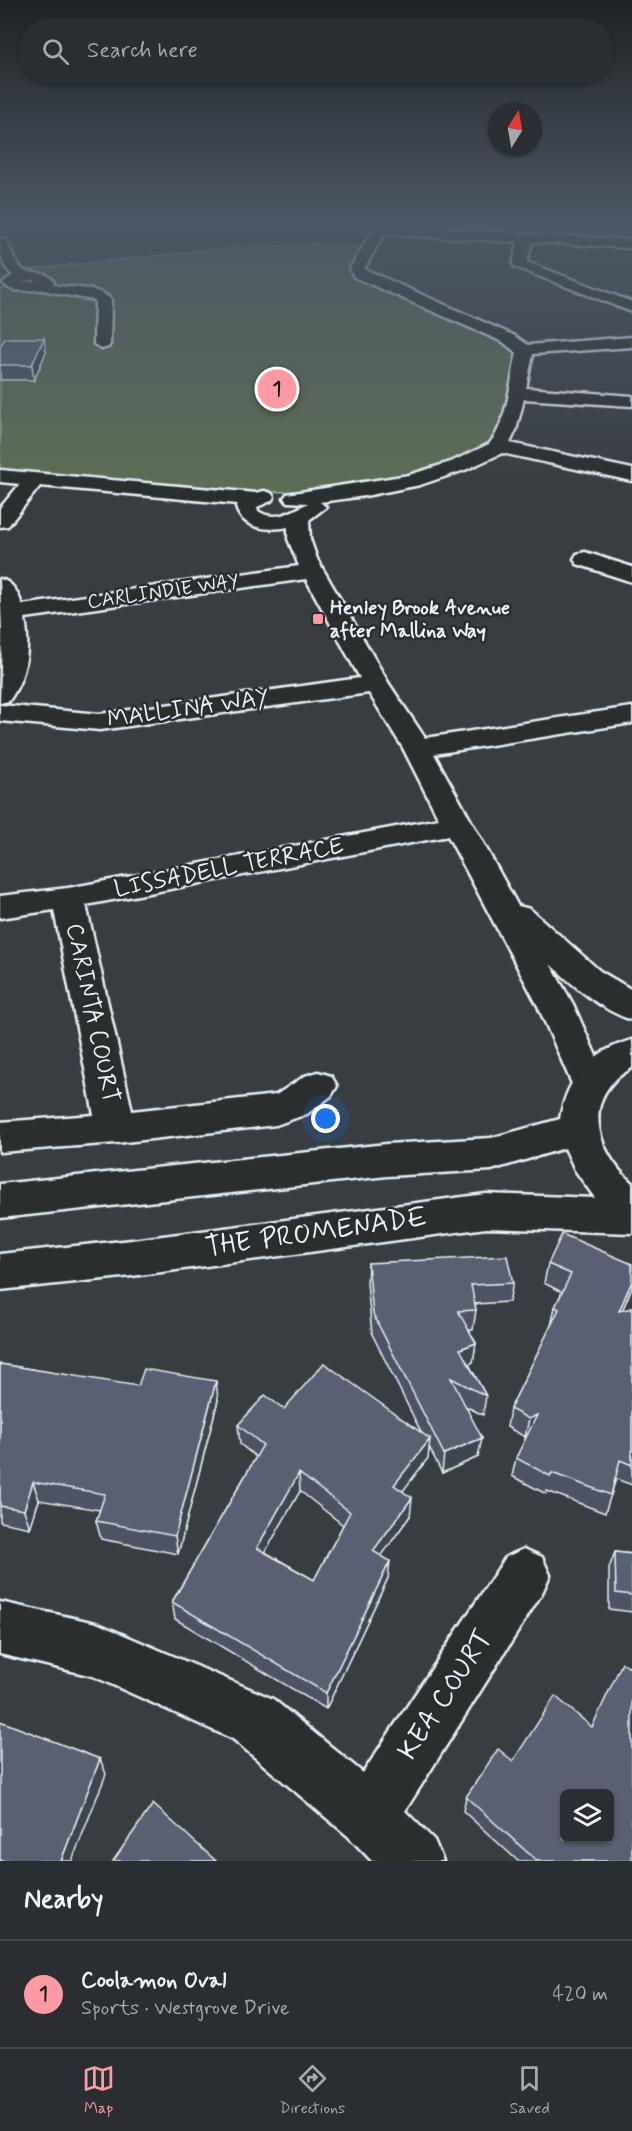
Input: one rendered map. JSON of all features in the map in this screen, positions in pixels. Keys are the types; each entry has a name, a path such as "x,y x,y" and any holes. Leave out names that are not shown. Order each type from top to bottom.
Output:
{"street":[{"path":"102,344 103,312"},
{"path":"10,495 258,512 276,496 300,509 359,491 428,476 466,464 498,446 506,434 525,352 509,339 446,312"},
{"path":"523,350 632,342"},
{"path":"515,393 632,401"},
{"path":"498,446 632,475"},
{"path":"0,476 35,479 258,512 309,565"},
{"path":"0,521 10,495 35,479"},
{"path":"300,509 298,538 309,565 376,684 417,748 493,888 555,1004 589,1083"},
{"path":"585,559 632,575"},
{"name":"CARLINDIE WAY","path":"13,614 309,565"},
{"path":"0,586 5,590 13,614 13,665 0,695"},
{"name":"MALLINA WAY","path":"0,713 100,722 376,684"},
{"path":"417,748 632,715"},
{"name":"LISSADELL TERRACE","path":"0,907 68,898 457,825"},
{"path":"493,888 527,927 588,979 632,1006"},
{"name":"CARINTA COURT","path":"68,898 116,1128"},
{"path":"632,1053 609,1064 589,1083 578,1114 578,1130 589,1162 613,1192 632,1206"},
{"name":"CARINTA COURT","path":"0,1137 116,1128 276,1110 294,1104 318,1086"},
{"path":"0,1201 387,1160 429,1160 491,1154 541,1138 578,1130"},
{"name":"THE PROMENADE","path":"0,1272 132,1258 486,1211 632,1216"},
{"name":"KEA COURT","path":"369,1815 524,1575"},
{"path":"0,1628 96,1650 253,1719 369,1815 413,1861"}],"green space":[{"path":"0,312 443,312 501,339 520,352 499,430 490,445 448,464 353,489 246,493 0,471"}],"building":[{"path":"5,338 44,338 32,365 0,365 0,347"},
{"path":"562,1234 632,1264 632,1281 619,1311 632,1308 632,1465 620,1460 611,1495 552,1473 550,1476 516,1458 537,1415 529,1419 510,1409 559,1309 555,1307 571,1274 548,1264"},
{"path":"507,1256 513,1283 471,1285 476,1310 458,1311 476,1343 460,1349 486,1396 451,1378 482,1438 444,1454 373,1314 368,1263"},
{"path":"324,1363 430,1439 394,1485 412,1498 373,1551 390,1561 326,1693 172,1602 263,1445 238,1425 265,1395 284,1409","holes":["299,1473 350,1512 314,1580 257,1548"]},
{"path":"0,1364 138,1386 144,1369 216,1381 175,1536 96,1521 105,1494 33,1482 24,1510 0,1506"},
{"path":"615,1552 632,1554 632,1595 616,1593"},
{"path":"622,1663 632,1669 632,1861 537,1861 466,1797 498,1749 513,1761 555,1696 592,1727"},
{"path":"0,1721 100,1759 61,1861 0,1861"},
{"path":"153,1804 216,1861 113,1861"}],"place":[{"name":"Coolamon Oval","path":"277,389"},
{"name":"Henley Brook Avenue after Mallina Way","path":"318,619"}]}
